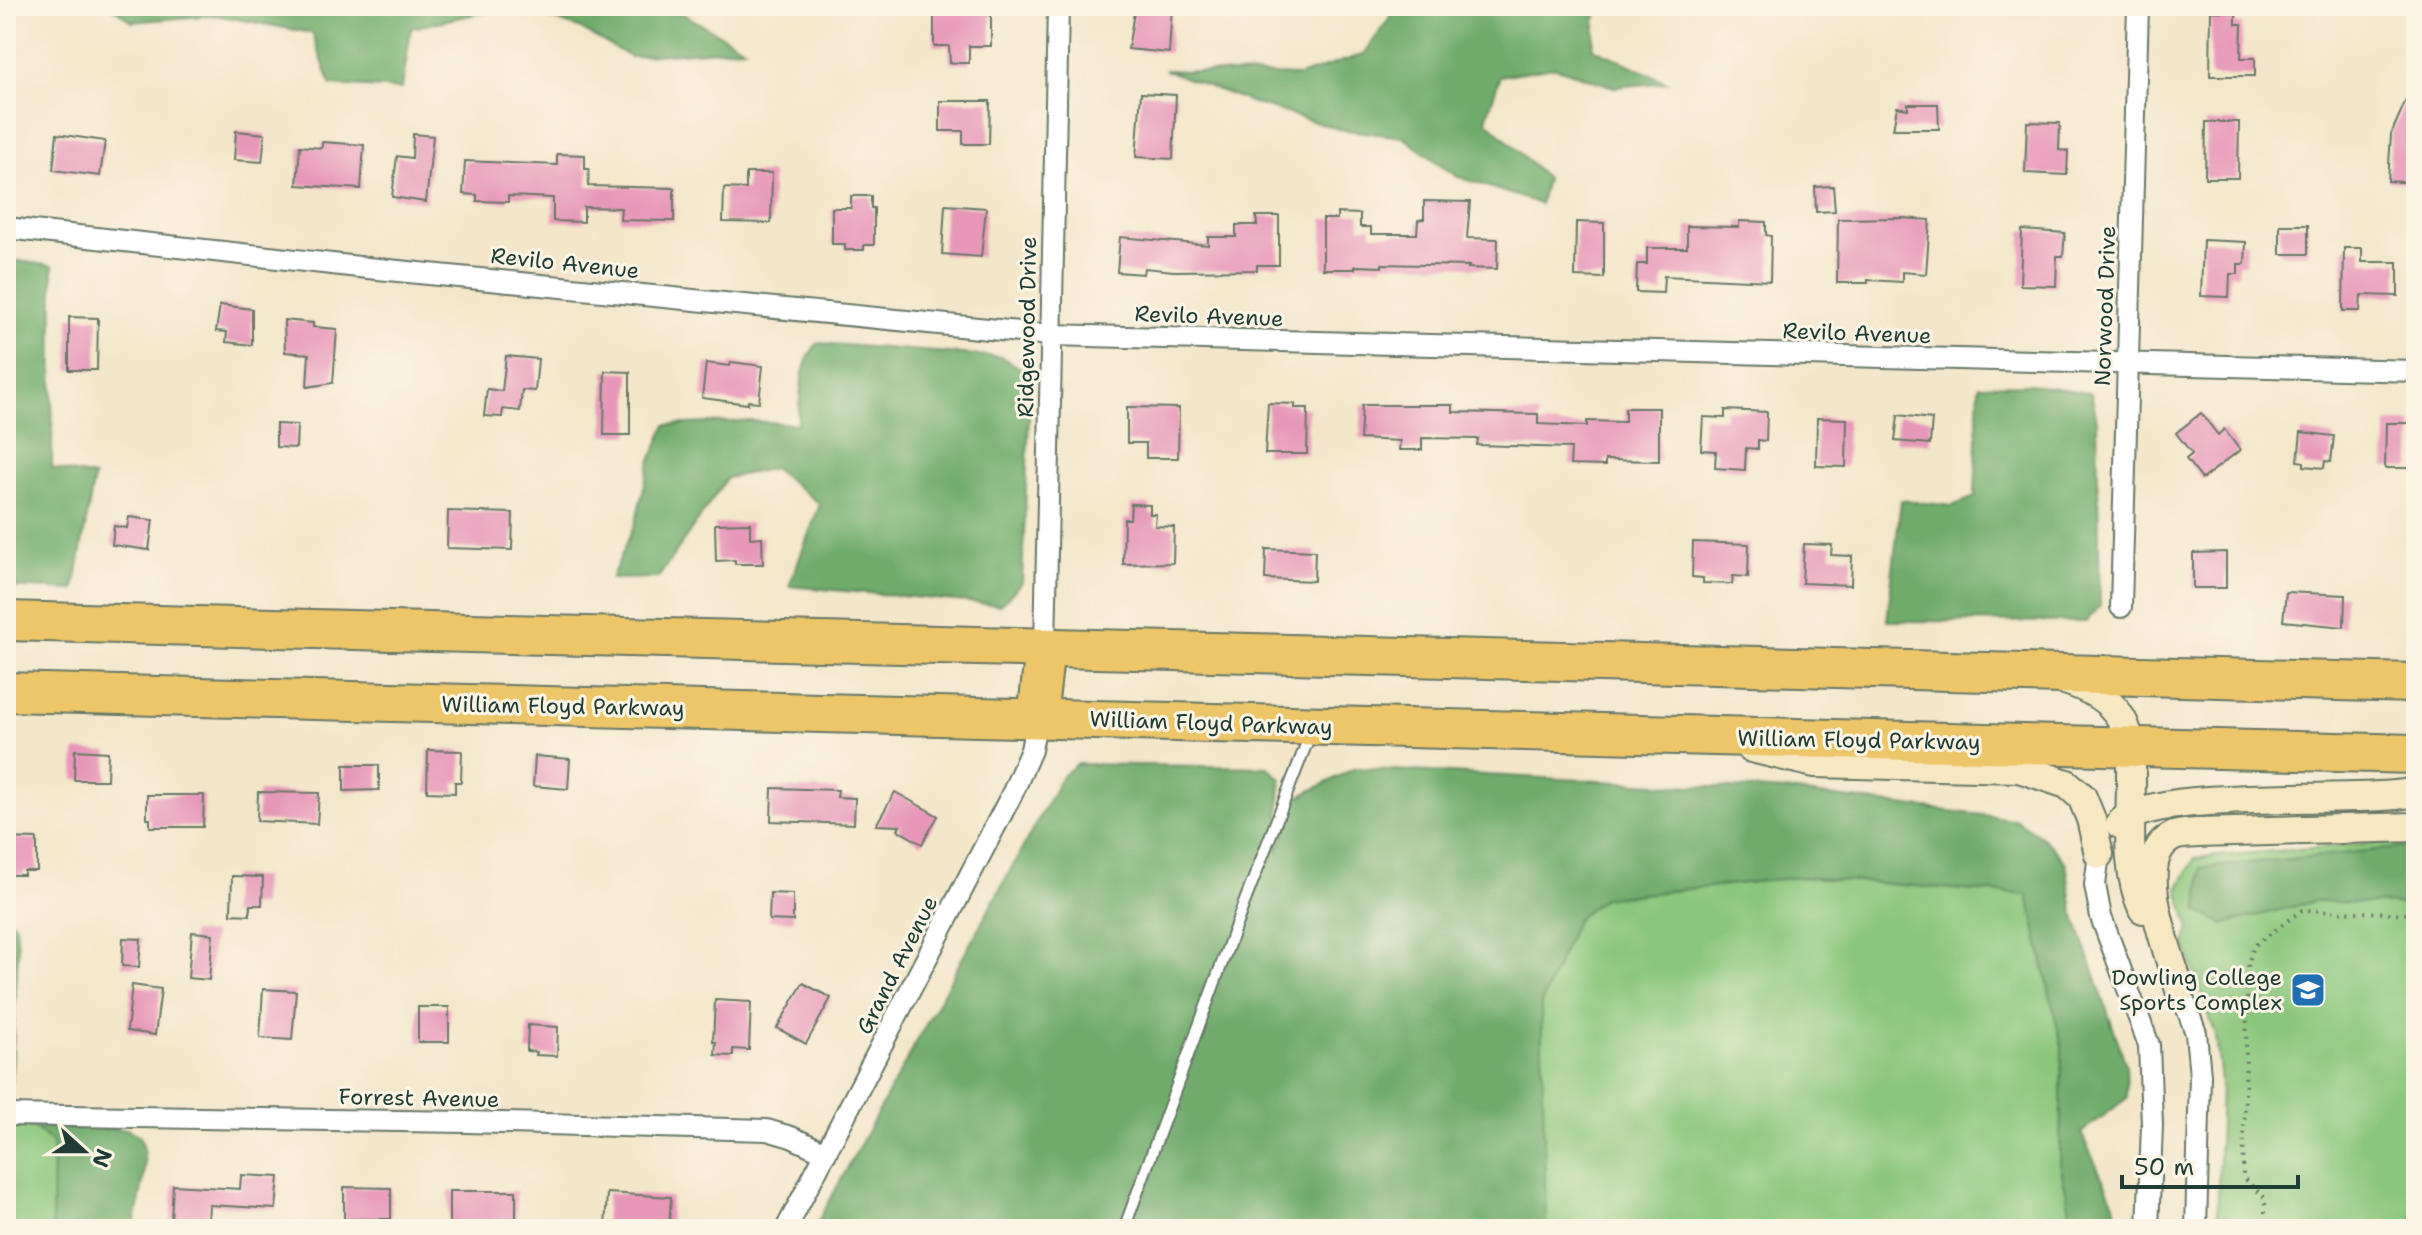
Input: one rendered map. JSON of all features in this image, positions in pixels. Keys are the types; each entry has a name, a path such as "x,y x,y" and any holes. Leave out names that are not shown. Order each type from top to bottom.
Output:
{"highway":[{"path":"6,621 2416,683"},
{"path":"1037,718 1045,648"},
{"name":"William Floyd Parkway","path":"6,692 2416,754"}],"street":[{"name":"Ridgewood Drive","path":"1045,648 1058,6"},
{"name":"Norwood Drive","path":"2121,607 2138,6"},
{"name":"Revilo Avenue","path":"6,228 368,268 1050,335 2416,371"},
{"path":"2045,673 2084,685 2103,698 2122,719 2131,747 2131,854 2137,895 2196,1033 2200,1075 2196,1229"},
{"name":"Grand Avenue","path":"786,1229 1013,792 1031,750 1037,718"},
{"path":"1704,736 1814,763 2019,768 2067,784 2082,797 2099,854"},
{"path":"2148,1229 2152,1125 2149,1045 2101,917 2095,885 2099,854 2104,843 2125,818 2143,809 2201,801 2382,797 2416,792"},
{"path":"2180,990 2155,905 2153,864 2156,853 2171,837 2197,833 2416,827"},
{"name":"Forrest Avenue","path":"6,1115 767,1130 826,1153"}],"lane":[{"path":"1124,1229 1313,726"}],"path":[{"path":"2265,1229 2265,1198 2243,1178 2248,964 2254,946 2302,910 2416,914"}],"green space":[{"path":"111,6 513,6 411,28 402,89 331,85 312,33 215,15 132,22"},
{"path":"513,6 675,6 676,10 744,48 630,57 579,28"},
{"path":"1398,6 1597,6 1593,48 1667,82 1614,87 1554,67 1500,76 1486,120 1546,178 1540,204 1456,176 1403,137 1338,129 1250,102 1165,70 1299,76 1364,54"},
{"path":"6,259 53,266 52,468 94,477 74,590 6,587"},
{"path":"818,343 1001,357 1031,374 1022,582 1001,605 789,586 820,504 773,468 727,478 658,578 611,579 635,524 650,462 666,425 751,421 797,424 804,370"},
{"path":"2030,384 2091,393 2097,420 2100,606 2086,622 1887,621 1901,500 1952,506 1975,497 1979,385"},
{"path":"1077,764 1268,767 1281,779 1278,852 1297,798 1355,768 1788,791 2014,819 2042,837 2066,863 2073,911 2126,1065 2127,1098 2081,1133 2114,1203 2119,1229 2074,1229 2060,1163 2062,1047 2028,895 1801,877 1603,898 1576,920 1541,1004 1546,1229 814,1229 1062,776"},
{"name":"Dowling College Sports Complex","path":"2416,839 2416,1229 2217,1229 2221,1082 2216,1036 2185,944 2190,928 2178,889 2195,858"},
{"path":"2416,846 2416,905 2316,901 2223,924 2198,911 2201,868"},
{"path":"1801,877 2028,895 2062,1047 2060,1163 2074,1229 1546,1229 1541,1004 1576,920 1603,898"},
{"path":"6,917 16,925 18,950 11,1085 6,1092"},
{"path":"6,1126 34,1127 53,1143 52,1229 6,1229"},
{"path":"34,1127 127,1129 140,1136 144,1170 133,1229 52,1229 53,1143"}],"building":[{"path":"934,6 985,6 985,12 991,12 991,46 969,46 969,63 950,63 949,46 934,46"},
{"path":"1135,6 1172,6 1169,53 1128,49"},
{"path":"2211,11 2236,12 2236,24 2242,24 2241,58 2255,58 2255,76 2210,76"},
{"path":"2410,91 2409,152 2416,152 2416,183 2388,181 2391,134"},
{"path":"1141,93 1176,95 1173,159 1136,157"},
{"path":"940,101 990,101 989,144 963,144 963,131 940,131"},
{"path":"1908,104 1938,104 1939,129 1893,129 1897,107 1908,109"},
{"path":"2027,122 2060,123 2059,150 2068,151 2067,175 2025,173"},
{"path":"2206,122 2239,122 2238,178 2205,178"},
{"path":"236,131 265,134 262,162 234,160"},
{"path":"57,134 105,141 100,176 53,170"},
{"path":"413,134 433,136 426,202 392,197 397,156 412,158"},
{"path":"322,142 364,145 361,189 297,185 300,146 322,148"},
{"path":"557,154 585,155 585,169 589,169 588,186 674,188 674,221 620,220 621,208 584,207 584,222 553,221 553,198 508,196 508,202 477,201 477,195 463,194 465,161 557,165"},
{"path":"746,173 772,173 771,223 723,222 724,188 746,189"},
{"path":"1833,186 1835,211 1816,212 1815,187"},
{"path":"851,196 871,196 871,208 874,208 874,245 864,245 864,250 845,250 845,244 832,244 832,208 851,208"},
{"path":"1424,201 1470,202 1467,238 1498,239 1497,269 1382,264 1382,267 1323,269 1323,219 1337,219 1337,213 1360,214 1360,227 1371,227 1371,234 1417,234 1418,220 1424,219"},
{"path":"945,205 986,208 981,257 942,254"},
{"path":"1256,216 1279,216 1279,265 1257,265 1257,270 1174,271 1144,268 1143,274 1117,272 1120,237 1208,245 1208,237 1236,237 1236,225 1257,225"},
{"path":"1838,219 1930,220 1926,274 1902,272 1902,282 1868,280 1868,283 1837,283"},
{"path":"1739,221 1766,222 1766,235 1771,236 1770,281 1664,276 1663,293 1636,292 1637,264 1647,264 1647,248 1687,248 1687,226 1739,227"},
{"path":"1576,222 1604,223 1604,278 1575,277"},
{"path":"2280,225 2308,225 2308,254 2280,254"},
{"path":"2022,230 2065,233 2063,256 2057,256 2056,286 2020,285"},
{"path":"2203,240 2246,242 2245,264 2238,264 2238,274 2230,274 2229,297 2201,296"},
{"path":"2344,248 2362,248 2362,262 2398,262 2398,296 2361,295 2360,311 2343,311"},
{"path":"220,305 252,309 252,345 226,342 227,332 216,331"},
{"path":"69,317 98,318 97,370 69,370"},
{"path":"284,320 337,329 333,383 307,387 309,354 285,352"},
{"path":"506,356 538,359 535,391 522,390 520,411 503,409 502,417 484,416 487,389 502,391"},
{"path":"731,362 763,366 759,402 748,401 748,404 702,398 706,363 730,366"},
{"path":"605,371 630,372 630,435 604,435"},
{"path":"1268,403 1308,408 1307,454 1265,454"},
{"path":"1362,405 1453,405 1453,412 1538,414 1538,424 1587,426 1587,421 1625,422 1625,408 1659,408 1659,461 1605,460 1605,466 1570,465 1571,448 1477,445 1478,439 1422,438 1422,450 1399,450 1400,441 1360,439"},
{"path":"1127,407 1179,408 1178,458 1146,458 1146,443 1127,443"},
{"path":"1725,410 1767,412 1766,441 1758,440 1758,449 1746,448 1745,470 1715,468 1716,451 1701,450 1703,417 1725,418"},
{"path":"2201,413 2218,435 2224,429 2240,450 2202,479 2186,459 2192,454 2176,433"},
{"path":"1898,415 1932,419 1930,444 1895,441"},
{"path":"1817,418 1847,419 1846,467 1816,466"},
{"path":"2386,423 2412,423 2411,468 2385,468"},
{"path":"276,424 297,425 296,448 276,447"},
{"path":"2301,432 2334,436 2331,462 2325,461 2324,468 2304,466 2304,462 2298,461"},
{"path":"1131,504 1150,505 1150,514 1156,514 1155,526 1174,527 1173,563 1123,564 1124,519 1130,519"},
{"path":"448,511 513,513 512,550 447,548"},
{"path":"129,517 153,520 149,550 112,545 114,526 127,528"},
{"path":"750,523 750,538 762,537 763,564 716,561 715,524"},
{"path":"1693,542 1749,544 1748,577 1733,576 1732,584 1703,583 1703,578 1692,577"},
{"path":"1804,544 1832,545 1831,555 1852,556 1851,585 1802,583"},
{"path":"1266,549 1315,551 1314,581 1265,579"},
{"path":"2226,552 2226,588 2193,588 2193,553"},
{"path":"2286,592 2345,595 2344,627 2283,621"},
{"path":"75,750 108,752 107,780 74,780"},
{"path":"428,750 462,751 461,782 455,782 455,793 427,792"},
{"path":"535,756 570,759 568,789 533,786"},
{"path":"344,765 379,765 379,790 344,791"},
{"path":"772,788 838,790 837,797 855,798 854,824 771,821"},
{"path":"258,792 319,793 317,824 257,821"},
{"path":"895,792 938,816 922,844 898,830 900,826 876,825"},
{"path":"147,795 204,795 203,827 150,827"},
{"path":"6,838 37,839 37,871 6,875"},
{"path":"232,876 263,877 262,905 250,905 250,915 231,914"},
{"path":"770,893 793,894 793,921 769,920"},
{"path":"192,932 213,934 209,980 188,978"},
{"path":"123,938 141,939 139,967 122,966"},
{"path":"803,983 831,998 806,1044 777,1028"},
{"path":"132,985 161,989 155,1035 127,1031"},
{"path":"263,989 296,991 292,1040 260,1038"},
{"path":"715,1000 751,1002 749,1050 733,1049 733,1056 715,1055"},
{"path":"418,1007 449,1007 449,1042 418,1042"},
{"path":"528,1025 558,1027 557,1056 536,1055 537,1052 527,1051"},
{"path":"241,1175 279,1177 276,1209 209,1205 208,1222 171,1220 173,1185 240,1189"},
{"path":"344,1187 391,1188 391,1219 344,1219"},
{"path":"449,1191 516,1191 516,1229 454,1229 454,1226 449,1226"},
{"path":"607,1193 671,1197 669,1229 605,1229"}],"place":[{"name":"Dowling College Sports Complex","path":"2308,990"}]}
